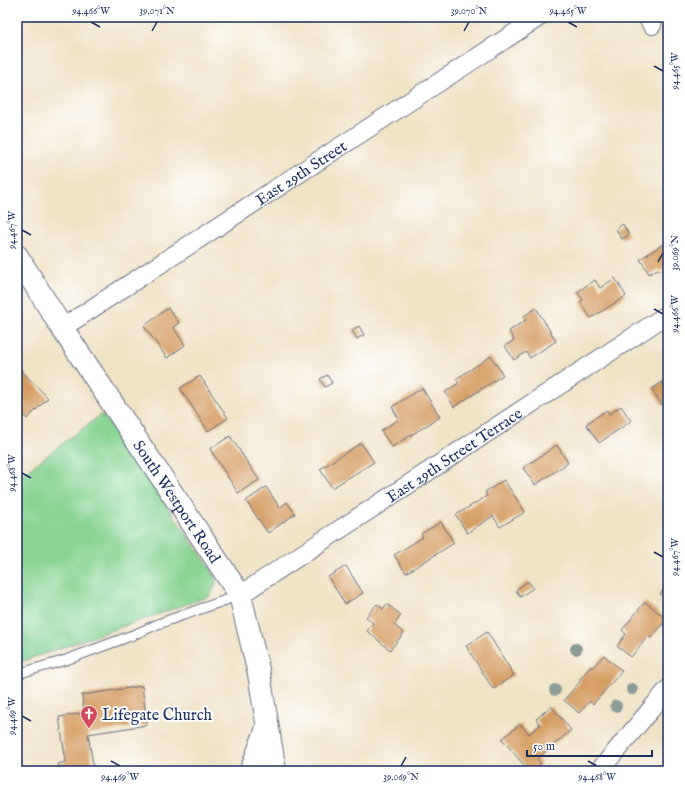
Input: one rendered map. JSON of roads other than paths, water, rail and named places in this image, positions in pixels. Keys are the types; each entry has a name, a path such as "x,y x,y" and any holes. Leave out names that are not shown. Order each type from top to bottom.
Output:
{"street":[{"name":"East 29th Street","path":"62,328 539,17"},
{"name":"South Westport Road","path":"17,256 62,328 240,594 259,674 276,771"},
{"name":"East 29th Street Terrace","path":"240,594 668,314"},
{"path":"599,771 668,689"},
{"path":"251,771 254,768 268,727"}],"lane":[{"path":"17,674 66,660 240,594"}],"place":[{"name":"Lifegate Church","path":"89,729"}]}
